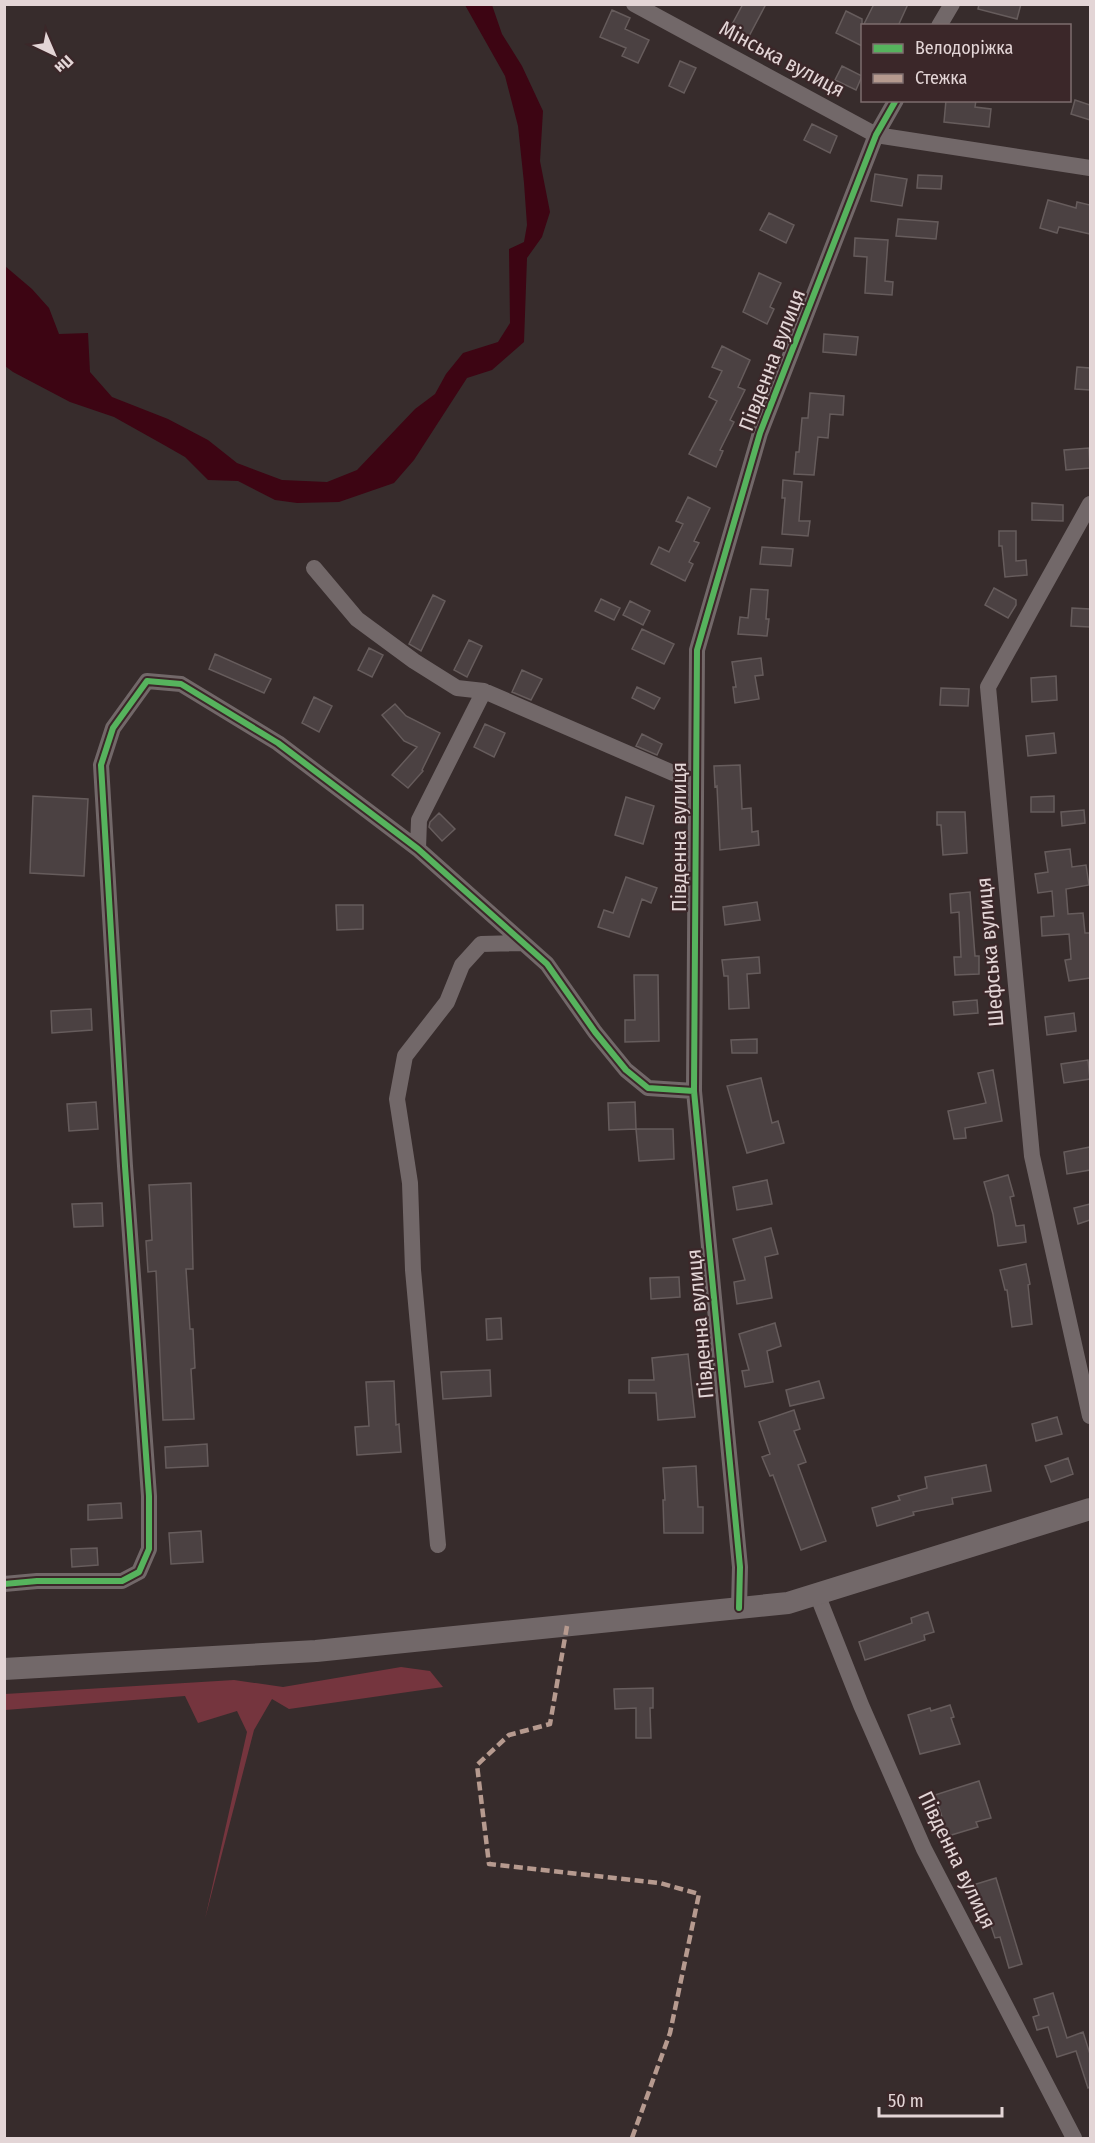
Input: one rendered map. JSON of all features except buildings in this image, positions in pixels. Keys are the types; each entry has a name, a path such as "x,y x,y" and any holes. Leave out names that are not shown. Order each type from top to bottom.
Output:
{"street":[{"name":"Мінська вулиця","path":"634,4 876,135 1090,168"},
{"path":"940,24 952,4"},
{"name":"Південна вулиця","path":"739,1608 740,1568 694,1091 697,650 760,433 876,135 895,102"},
{"name":"Шефська вулиця","path":"1090,504 988,687 1032,1156 1090,1416"},
{"path":"314,568 357,619 414,661 457,688 484,691 696,783"},
{"path":"4,1584 37,1581 122,1581 139,1572 149,1549 149,1496 125,1166 101,765 113,728 147,681 181,684 278,743 417,849 547,964 595,1032 626,1070 648,1088 694,1091"},
{"path":"417,849 419,820 484,691"},
{"path":"438,1545 412,1270 410,1183 397,1100 405,1056 447,1002 462,965 481,944 524,943"},
{"path":"4,1669 316,1651 788,1603 1090,1509"},
{"name":"Південна вулиця","path":"817,1594 861,1705 924,1849 1074,2139"}],"shaded area":[{"path":"465,5 492,5 502,34 522,66 543,111 540,161 550,212 542,237 527,258 524,342 492,370 467,378 414,460 394,483 339,502 297,503 275,500 238,481 208,480 185,457 164,445 114,417 70,402 5,366 5,266 32,289 49,308 59,334 88,333 90,372 112,397 168,419 208,440 237,463 282,480 327,482 357,470 415,409 435,394 446,374 463,353 498,342 510,323 509,249 524,242 527,225 518,126 505,76"},
{"path":"401,1667 430,1671 443,1687 289,1709 272,1699 254,1730 205,1919 247,1732 237,1711 198,1723 185,1696 5,1710 5,1694 234,1680 283,1687"}],"marked path":[{"path":"567,1626 550,1724 509,1735 477,1765 489,1864 660,1883 699,1894 670,2033 632,2138"}],"cycle path":[{"path":"739,1608 740,1567 694,1091 697,650 760,433 876,135 895,102"},
{"path":"4,1584 37,1581 122,1581 139,1572 149,1549 149,1496 125,1166 101,765 113,728 147,681 181,684 278,743 418,849 547,964 595,1032 626,1070 648,1088 694,1091"}]}
